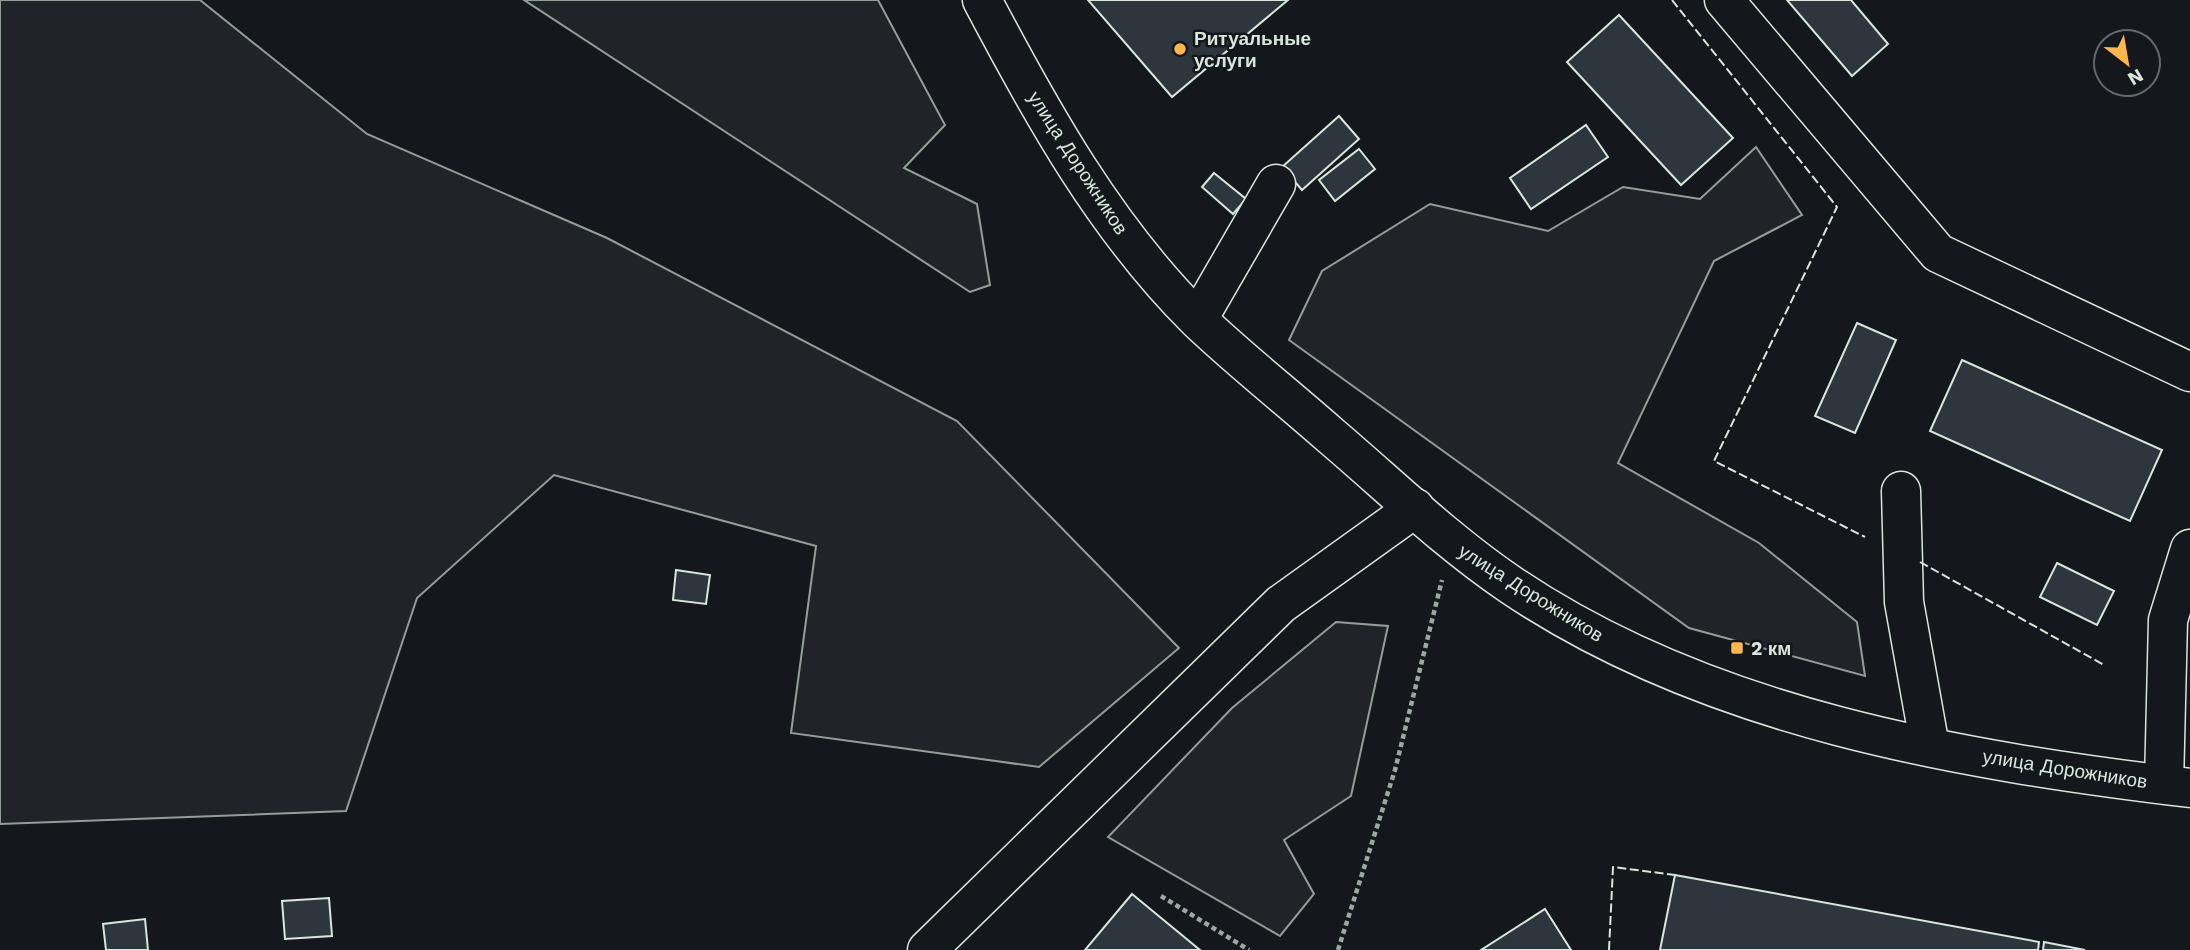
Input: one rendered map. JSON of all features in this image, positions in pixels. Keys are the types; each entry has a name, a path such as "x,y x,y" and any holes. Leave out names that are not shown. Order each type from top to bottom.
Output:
{"street":[{"name":"улица Дорожников","path":"982,0 1041,111 1116,226 1198,319 1451,542 1514,587 1614,646 1723,690 1810,719 1930,747 2177,786"},
{"path":"1724,0 1938,253 2190,372"},
{"path":"1198,319 1276,184"},
{"path":"1900,491 1904,601 1930,747"},
{"path":"928,950 1281,604 1415,508"},
{"path":"2177,786 2168,620 2190,550"}],"path":[{"path":"1338,950 1395,770 1451,542"},
{"path":"1161,896 1249,950"}],"shaded area":[{"path":"0,0 200,0 367,134 607,238 957,421 1179,648 1039,767 791,733 816,546 554,475 417,598 346,811 0,824"},
{"path":"524,0 878,0 945,125 904,168 977,204 990,285 970,292"},
{"path":"1756,147 1802,215 1714,261 1618,463 1759,543 1857,622 1865,676 1689,628 1289,340 1322,271 1430,204 1548,231 1623,187 1700,199"},
{"path":"1336,622 1388,626 1351,796 1284,840 1314,894 1280,936 1108,837 1232,708"}],"building":[{"name":"Ритуальные услуги","path":"1088,0 1288,0 1172,97"},
{"path":"1787,0 1851,0 1888,44 1852,76"},
{"path":"1619,15 1733,138 1681,185 1567,62"},
{"path":"1339,116 1359,139 1302,190 1282,167"},
{"path":"1586,125 1608,157 1531,209 1510,178"},
{"path":"1359,149 1375,169 1335,201 1319,180"},
{"path":"1214,173 1246,199 1233,214 1202,187"},
{"path":"1857,323 1896,340 1855,433 1815,416"},
{"path":"1962,360 2162,450 2130,521 1930,431"},
{"path":"2057,563 2114,591 2097,625 2040,597"},
{"path":"676,570 710,575 706,604 673,600"},
{"path":"1675,875 2039,942 2038,950 1660,950"},
{"path":"1132,894 1200,950 1085,950"},
{"path":"329,898 332,936 285,939 282,901"},
{"path":"1545,909 1571,950 1481,950"},
{"path":"145,919 148,950 106,950 103,924"},
{"path":"2044,942 2085,950 2043,950"}],"fence":[{"path":"1672,0 1837,207 1714,461 1865,537"},
{"path":"1920,562 2104,665"},
{"path":"1609,950 1613,867 1675,875"}],"place":[{"name":"Ритуальные услуги","path":"1180,49"},
{"name":"2 км","path":"1737,648"}]}
